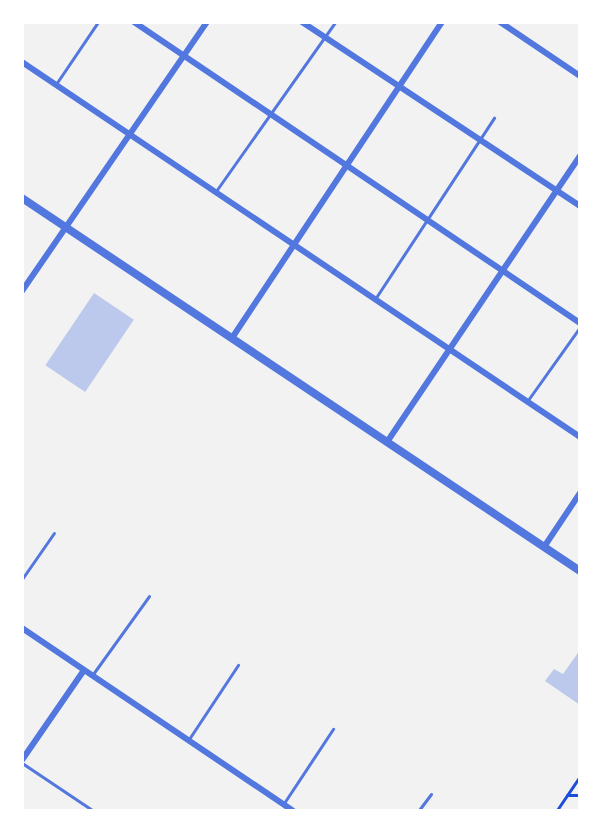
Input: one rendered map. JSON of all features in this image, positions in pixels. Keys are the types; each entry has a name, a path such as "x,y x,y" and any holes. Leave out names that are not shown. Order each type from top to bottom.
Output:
{"street":[{"path":"134,22 579,325"},
{"path":"22,291 207,22"},
{"path":"302,22 397,90 579,206"},
{"path":"232,338 442,22"},
{"path":"500,22 579,76"},
{"path":"22,62 579,437"},
{"path":"387,442 579,156"},
{"path":"22,198 579,571"},
{"path":"544,547 579,493"},
{"path":"22,628 292,810"},
{"path":"22,762 84,670"}],"lane":[{"path":"56,84 98,22"},
{"path":"215,192 335,22"},
{"path":"375,299 494,118"},
{"path":"527,402 579,325"},
{"path":"22,579 54,533"},
{"path":"92,676 149,596"},
{"path":"188,741 238,665"},
{"path":"283,804 333,729"},
{"path":"22,762 92,810"},
{"path":"419,810 431,794"}],"path":[{"path":"557,810 579,776"},
{"path":"567,795 579,795"}],"building":[{"path":"94,293 134,320 85,392 45,365"},
{"path":"580,650 580,705 545,681 554,669 563,674"}]}
